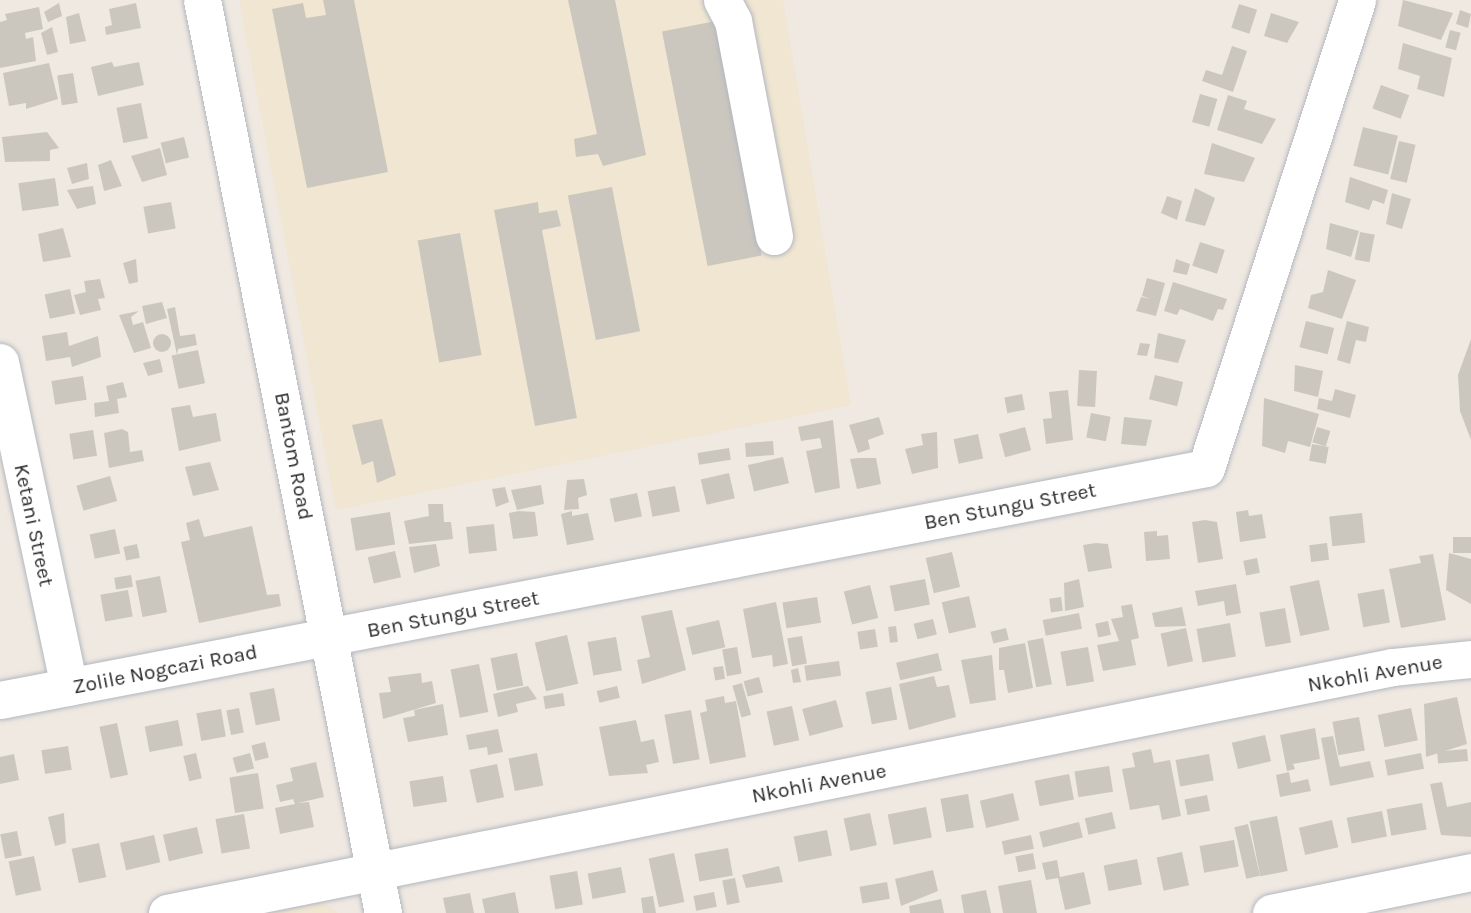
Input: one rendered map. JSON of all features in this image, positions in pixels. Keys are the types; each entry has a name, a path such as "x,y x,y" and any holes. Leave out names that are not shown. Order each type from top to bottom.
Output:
{"street":[{"name":"Bantom Road","path":"202,0 331,638 383,913"},
{"path":"722,0 733,22 774,236"},
{"name":"Ben Stungu Street","path":"331,638 1206,468 1357,0"},
{"name":"Ketani Street","path":"0,362 69,687"},
{"name":"Zolile Nogcazi Road","path":"0,700 331,638"},
{"name":"Nkohli Avenue","path":"167,913 1393,667 1471,659"},
{"path":"1271,913 1471,873"}],"shaded area":[{"path":"239,0 783,0 851,405 336,510"},
{"path":"320,899 338,913 252,913"}],"building":[{"path":"323,0 354,0 388,172 307,188 272,9 303,3 306,18 326,15"},
{"path":"568,0 615,0 646,155 603,166 598,154 576,157 574,139 597,134"},
{"path":"1403,0 1453,13 1441,40 1398,26"},
{"path":"59,3 62,16 48,22 44,12"},
{"path":"136,3 141,28 106,35 105,27 112,25 109,9"},
{"path":"1239,4 1257,10 1249,34 1231,28"},
{"path":"39,7 43,29 25,33 26,39 33,37 36,61 0,68 0,22 7,20 5,14"},
{"path":"1460,10 1471,14 1468,28 1456,24"},
{"path":"79,13 86,41 70,44 66,17"},
{"path":"1271,13 1299,22 1287,43 1264,36"},
{"path":"716,21 762,256 708,266 662,31"},
{"path":"52,27 58,52 47,55 41,33"},
{"path":"1450,30 1461,33 1456,50 1445,47"},
{"path":"1403,43 1452,58 1444,97 1417,89 1420,76 1398,69"},
{"path":"1232,46 1247,51 1233,92 1202,81 1206,70 1222,75"},
{"path":"112,62 114,67 139,62 144,85 98,96 91,67"},
{"path":"49,63 58,99 26,109 26,103 9,106 3,73"},
{"path":"73,73 78,103 62,105 57,76"},
{"path":"1381,85 1409,95 1401,119 1372,108"},
{"path":"1200,94 1217,99 1209,127 1192,122"},
{"path":"1228,95 1247,101 1244,109 1276,119 1262,144 1217,130"},
{"path":"141,103 148,138 123,143 116,108"},
{"path":"1363,127 1398,136 1388,175 1353,166"},
{"path":"47,132 59,148 50,150 50,161 5,162 2,137"},
{"path":"184,137 189,157 166,163 161,143"},
{"path":"1399,141 1416,145 1407,183 1390,179"},
{"path":"1212,143 1255,158 1244,182 1204,174"},
{"path":"160,148 167,175 142,182 131,156"},
{"path":"111,160 122,186 104,191 98,165"},
{"path":"87,163 89,179 72,184 67,168"},
{"path":"1350,177 1388,190 1384,204 1373,200 1369,210 1345,202"},
{"path":"55,178 59,206 22,211 18,183"},
{"path":"93,186 96,204 77,209 67,190"},
{"path":"612,187 640,331 596,340 568,196"},
{"path":"1195,188 1215,198 1205,226 1185,221"},
{"path":"1392,193 1411,199 1402,229 1386,224"},
{"path":"1167,196 1182,201 1177,220 1161,213"},
{"path":"171,202 176,229 148,233 143,207"},
{"path":"538,202 539,213 557,210 561,226 542,230 577,418 535,426 494,210"},
{"path":"1330,223 1359,231 1351,257 1326,249"},
{"path":"63,228 71,257 43,262 38,234"},
{"path":"1360,232 1375,235 1369,262 1355,259"},
{"path":"460,233 482,355 439,363 418,240"},
{"path":"1200,242 1225,250 1217,274 1192,266"},
{"path":"136,259 138,282 129,284 123,263"},
{"path":"1176,259 1190,264 1187,275 1173,272"},
{"path":"1328,270 1356,280 1342,319 1308,308 1311,295 1323,292"},
{"path":"1147,278 1165,283 1156,316 1136,311 1141,297 1150,299 1142,296"},
{"path":"100,279 105,298 98,299 101,310 80,315 74,295 86,292 84,281"},
{"path":"1173,282 1227,299 1223,310 1218,309 1213,321 1180,309 1177,315 1164,311"},
{"path":"70,289 75,313 50,319 45,294"},
{"path":"162,302 167,318 146,324 142,306"},
{"path":"175,307 180,336 195,334 197,345 178,349 177,355 167,309"},
{"path":"139,311 131,317 133,325 143,322 151,348 134,353 119,315"},
{"path":"1306,321 1334,328 1328,354 1299,347"},
{"path":"1347,321 1369,327 1366,342 1356,340 1350,364 1337,360"},
{"path":"67,332 69,346 98,336 101,357 72,367 70,357 46,361 42,336"},
{"path":"1158,333 1186,340 1178,363 1154,358"},
{"path":"162,334 168,337 171,343 168,349 162,352 156,349 153,343 156,337"},
{"path":"1471,339 1471,440 1460,411 1458,375"},
{"path":"1140,343 1150,344 1147,356 1137,355"},
{"path":"198,350 205,383 179,389 172,356"},
{"path":"160,359 163,372 148,376 143,363"},
{"path":"1295,365 1323,371 1318,397 1294,391"},
{"path":"1079,370 1097,371 1095,407 1077,406"},
{"path":"1155,375 1183,382 1177,406 1149,399"},
{"path":"83,376 87,400 55,405 51,381"},
{"path":"123,382 127,397 117,399 119,413 95,417 94,403 109,401 106,386"},
{"path":"1335,389 1356,395 1350,418 1317,409 1319,398 1332,401"},
{"path":"1068,390 1073,440 1046,444 1043,419 1052,418 1049,392"},
{"path":"1022,394 1025,410 1007,413 1004,397"},
{"path":"1264,398 1319,414 1310,447 1288,441 1285,453 1262,446"},
{"path":"190,405 193,417 216,413 221,441 179,451 171,408"},
{"path":"1091,413 1111,417 1106,441 1086,438"},
{"path":"879,417 884,434 868,440 870,449 858,453 849,425"},
{"path":"1124,417 1152,420 1146,446 1121,444"},
{"path":"382,419 396,475 377,483 373,461 362,465 352,425"},
{"path":"833,420 840,488 815,493 806,451 822,448 820,438 801,441 798,427"},
{"path":"1025,427 1031,450 1005,457 999,434"},
{"path":"1317,427 1330,431 1326,446 1312,442"},
{"path":"122,429 128,432 130,452 142,450 144,461 109,468 104,433"},
{"path":"93,430 97,456 73,459 69,434"},
{"path":"937,432 938,468 912,474 905,449 923,445 921,434"},
{"path":"978,434 983,458 959,464 954,439"},
{"path":"773,441 774,455 746,457 745,443"},
{"path":"1312,444 1329,447 1326,464 1309,461"},
{"path":"729,448 731,460 699,465 697,453"},
{"path":"783,457 789,483 754,491 748,465"},
{"path":"876,458 881,484 857,489 850,459"},
{"path":"210,462 219,490 193,496 185,467"},
{"path":"729,473 735,498 707,505 701,480"},
{"path":"110,476 117,501 84,511 76,486"},
{"path":"584,479 587,495 578,498 579,509 564,510 567,480"},
{"path":"541,485 544,504 517,510 511,490"},
{"path":"675,486 680,512 652,517 648,491"},
{"path":"505,487 509,502 496,507 492,489"},
{"path":"637,493 642,516 615,522 610,499"},
{"path":"428,504 443,504 444,522 451,522 453,539 409,544 404,521 429,516"},
{"path":"1248,510 1249,516 1262,514 1266,538 1240,542 1236,512"},
{"path":"572,511 572,516 588,513 594,540 567,545 561,514"},
{"path":"390,512 395,545 356,551 350,518"},
{"path":"535,512 538,536 513,539 509,513"},
{"path":"1362,513 1365,543 1332,546 1329,516"},
{"path":"199,519 204,537 252,526 267,595 279,594 281,606 199,623 181,542 190,540 186,523"},
{"path":"1192,522 1217,522 1223,559 1198,563"},
{"path":"494,524 497,551 469,554 466,527"},
{"path":"115,529 120,553 95,559 90,534"},
{"path":"1157,531 1157,536 1168,535 1170,559 1146,561 1144,532"},
{"path":"1453,537 1471,537 1471,553 1453,553"},
{"path":"1327,543 1329,560 1311,562 1309,545"},
{"path":"137,544 140,558 126,561 123,547"},
{"path":"436,544 440,566 414,573 409,547"},
{"path":"1108,544 1112,568 1088,572 1083,545"},
{"path":"395,551 401,577 374,584 368,557"},
{"path":"952,552 960,587 934,593 926,558"},
{"path":"1449,553 1471,559 1471,604 1446,590"},
{"path":"1433,554 1446,620 1401,628 1389,569 1421,563 1419,556"},
{"path":"1257,558 1260,573 1246,575 1243,561"},
{"path":"131,575 133,587 116,590 114,578"},
{"path":"160,576 167,612 143,617 135,581"},
{"path":"925,579 930,605 895,611 890,586"},
{"path":"1079,579 1084,607 1065,611 1064,583"},
{"path":"1319,580 1330,630 1300,636 1290,586"},
{"path":"1236,584 1241,613 1226,616 1224,601 1198,606 1195,591"},
{"path":"870,585 878,618 852,625 844,592"},
{"path":"1384,589 1390,622 1363,627 1357,594"},
{"path":"128,590 133,617 105,621 100,595"},
{"path":"969,596 976,627 949,633 942,602"},
{"path":"817,597 821,623 786,628 782,602"},
{"path":"1061,597 1063,611 1051,613 1049,599"},
{"path":"776,602 788,664 773,667 772,655 752,658 743,609"},
{"path":"1132,604 1139,638 1131,640 1136,665 1103,671 1097,645 1119,641 1111,619 1123,617 1121,606"},
{"path":"1182,607 1186,626 1155,627 1152,613"},
{"path":"1285,608 1291,642 1265,647 1259,613"},
{"path":"672,610 686,670 642,684 637,660 650,657 641,616"},
{"path":"1079,613 1082,629 1046,636 1043,620"},
{"path":"933,619 937,635 917,639 914,624"},
{"path":"719,620 725,647 692,655 686,628"},
{"path":"1108,621 1111,635 1098,637 1095,624"},
{"path":"1230,623 1236,656 1202,662 1197,629"},
{"path":"896,626 898,642 890,643 888,627"},
{"path":"1006,628 1009,640 993,644 990,632"},
{"path":"1186,628 1193,661 1168,667 1161,633"},
{"path":"875,629 878,647 860,650 857,632"},
{"path":"567,635 578,684 546,691 535,642"},
{"path":"802,636 807,664 792,666 787,639"},
{"path":"616,637 622,670 593,676 587,642"},
{"path":"1043,638 1052,684 1036,687 1027,641"},
{"path":"1025,643 1033,688 1008,693 1004,670 999,670 999,648"},
{"path":"737,647 742,674 727,676 722,650"},
{"path":"1088,647 1094,681 1067,686 1060,652"},
{"path":"517,653 523,685 497,691 490,658"},
{"path":"938,653 942,671 900,680 896,663"},
{"path":"992,655 996,700 970,704 961,660"},
{"path":"839,661 841,676 806,681 804,666"},
{"path":"479,664 488,712 460,718 451,670"},
{"path":"723,666 725,679 715,680 713,668"},
{"path":"798,668 801,682 793,683 791,670"},
{"path":"421,673 422,683 432,681 436,703 383,719 379,693 391,692 388,677"},
{"path":"934,676 937,687 949,685 956,717 909,730 899,684"},
{"path":"759,677 763,692 748,697 744,681"},
{"path":"742,683 751,715 741,717 732,686"},
{"path":"528,686 537,699 516,704 518,712 498,717 493,694"},
{"path":"617,686 620,698 600,703 597,691"},
{"path":"891,687 897,719 872,724 865,692"},
{"path":"274,688 280,720 256,725 249,693"},
{"path":"563,693 565,706 545,709 543,696"},
{"path":"724,696 725,703 736,701 746,757 710,764 700,713 707,711 705,700"},
{"path":"1457,697 1467,744 1426,757 1424,704"},
{"path":"836,700 843,727 809,736 802,709"},
{"path":"443,704 448,735 408,742 403,718 415,716 414,710"},
{"path":"792,706 799,740 774,746 767,711"},
{"path":"239,708 244,733 231,735 226,710"},
{"path":"1411,708 1418,740 1385,747 1378,715"},
{"path":"221,709 226,737 201,741 196,713"},
{"path":"691,710 700,759 673,764 664,715"},
{"path":"1359,717 1365,750 1338,755 1332,722"},
{"path":"178,720 183,746 150,752 145,726"},
{"path":"636,720 641,742 654,739 659,762 646,765 648,773 609,776 599,727"},
{"path":"117,723 128,775 110,779 99,727"},
{"path":"1315,728 1320,759 1293,764 1295,769 1287,771 1280,735"},
{"path":"498,729 503,752 488,755 487,747 469,750 466,735"},
{"path":"1265,735 1271,761 1238,769 1232,743"},
{"path":"1333,736 1340,767 1370,761 1374,777 1330,786 1321,738"},
{"path":"265,742 269,758 255,761 251,745"},
{"path":"68,746 72,770 45,774 41,750"},
{"path":"1151,749 1154,763 1170,760 1181,816 1162,820 1159,805 1130,810 1122,769 1135,767 1132,753"},
{"path":"1467,749 1468,761 1438,764 1437,752"},
{"path":"196,753 202,778 189,781 183,756"},
{"path":"250,753 254,768 237,773 233,758"},
{"path":"537,753 543,785 515,791 509,759"},
{"path":"1421,753 1424,769 1388,776 1385,760"},
{"path":"14,754 19,780 0,784 0,757"},
{"path":"1209,754 1214,781 1180,786 1176,760"},
{"path":"316,762 324,797 298,803 309,802 314,827 280,834 275,808 295,804 293,799 280,802 276,785 293,781 290,768"},
{"path":"497,764 504,797 477,803 470,770"},
{"path":"1109,766 1113,792 1078,797 1074,771"},
{"path":"1289,772 1291,783 1308,779 1311,791 1280,797 1276,775"},
{"path":"258,773 264,809 235,813 229,778"},
{"path":"1069,774 1074,800 1040,806 1035,781"},
{"path":"443,776 447,802 413,807 409,781"},
{"path":"1442,782 1447,807 1471,802 1471,837 1441,835 1430,784"},
{"path":"1013,793 1019,820 986,828 980,801"},
{"path":"968,794 974,827 946,832 940,799"},
{"path":"1207,795 1210,811 1187,815 1184,799"},
{"path":"1422,803 1427,830 1391,836 1387,809"},
{"path":"926,807 932,837 894,845 888,814"},
{"path":"1382,811 1387,837 1352,843 1347,818"},
{"path":"1112,812 1116,829 1089,835 1085,818"},
{"path":"64,813 66,843 55,846 48,817"},
{"path":"870,813 877,845 850,851 844,819"},
{"path":"244,814 250,848 222,854 215,819"},
{"path":"1277,816 1288,871 1260,876 1250,821"},
{"path":"1332,820 1338,847 1305,855 1299,828"},
{"path":"1079,822 1083,838 1043,847 1039,832"},
{"path":"1248,824 1260,876 1246,879 1234,827"},
{"path":"197,827 203,853 169,861 163,835"},
{"path":"827,830 832,856 799,862 794,836"},
{"path":"17,831 22,856 5,859 0,834"},
{"path":"154,835 160,862 126,870 120,843"},
{"path":"1031,835 1034,849 1005,855 1002,841"},
{"path":"1234,840 1239,867 1204,873 1200,846"},
{"path":"99,843 106,877 79,883 72,849"},
{"path":"728,848 733,876 699,881 695,854"},
{"path":"1182,852 1189,885 1164,891 1157,857"},
{"path":"674,853 684,902 659,907 649,858"},
{"path":"1033,853 1036,869 1018,872 1015,856"},
{"path":"34,856 41,890 16,896 9,861"},
{"path":"1137,859 1142,885 1109,891 1104,865"},
{"path":"1057,860 1060,877 1084,872 1091,904 1065,910 1058,878 1046,880 1042,863"},
{"path":"779,866 783,882 746,888 742,875"},
{"path":"621,867 626,893 593,899 588,873"},
{"path":"933,870 938,891 901,906 895,879"},
{"path":"577,871 583,904 555,909 549,876"},
{"path":"735,878 740,903 727,905 722,880"},
{"path":"1031,880 1037,913 1003,913 998,886"},
{"path":"887,882 890,899 862,904 859,887"},
{"path":"986,890 991,913 964,913 961,895"},
{"path":"515,892 519,913 485,913 482,899"},
{"path":"714,892 717,907 696,911 693,896"},
{"path":"470,893 474,913 446,913 443,898"},
{"path":"653,896 656,913 643,913 641,898"},
{"path":"941,899 944,913 910,913 909,906"}]}
